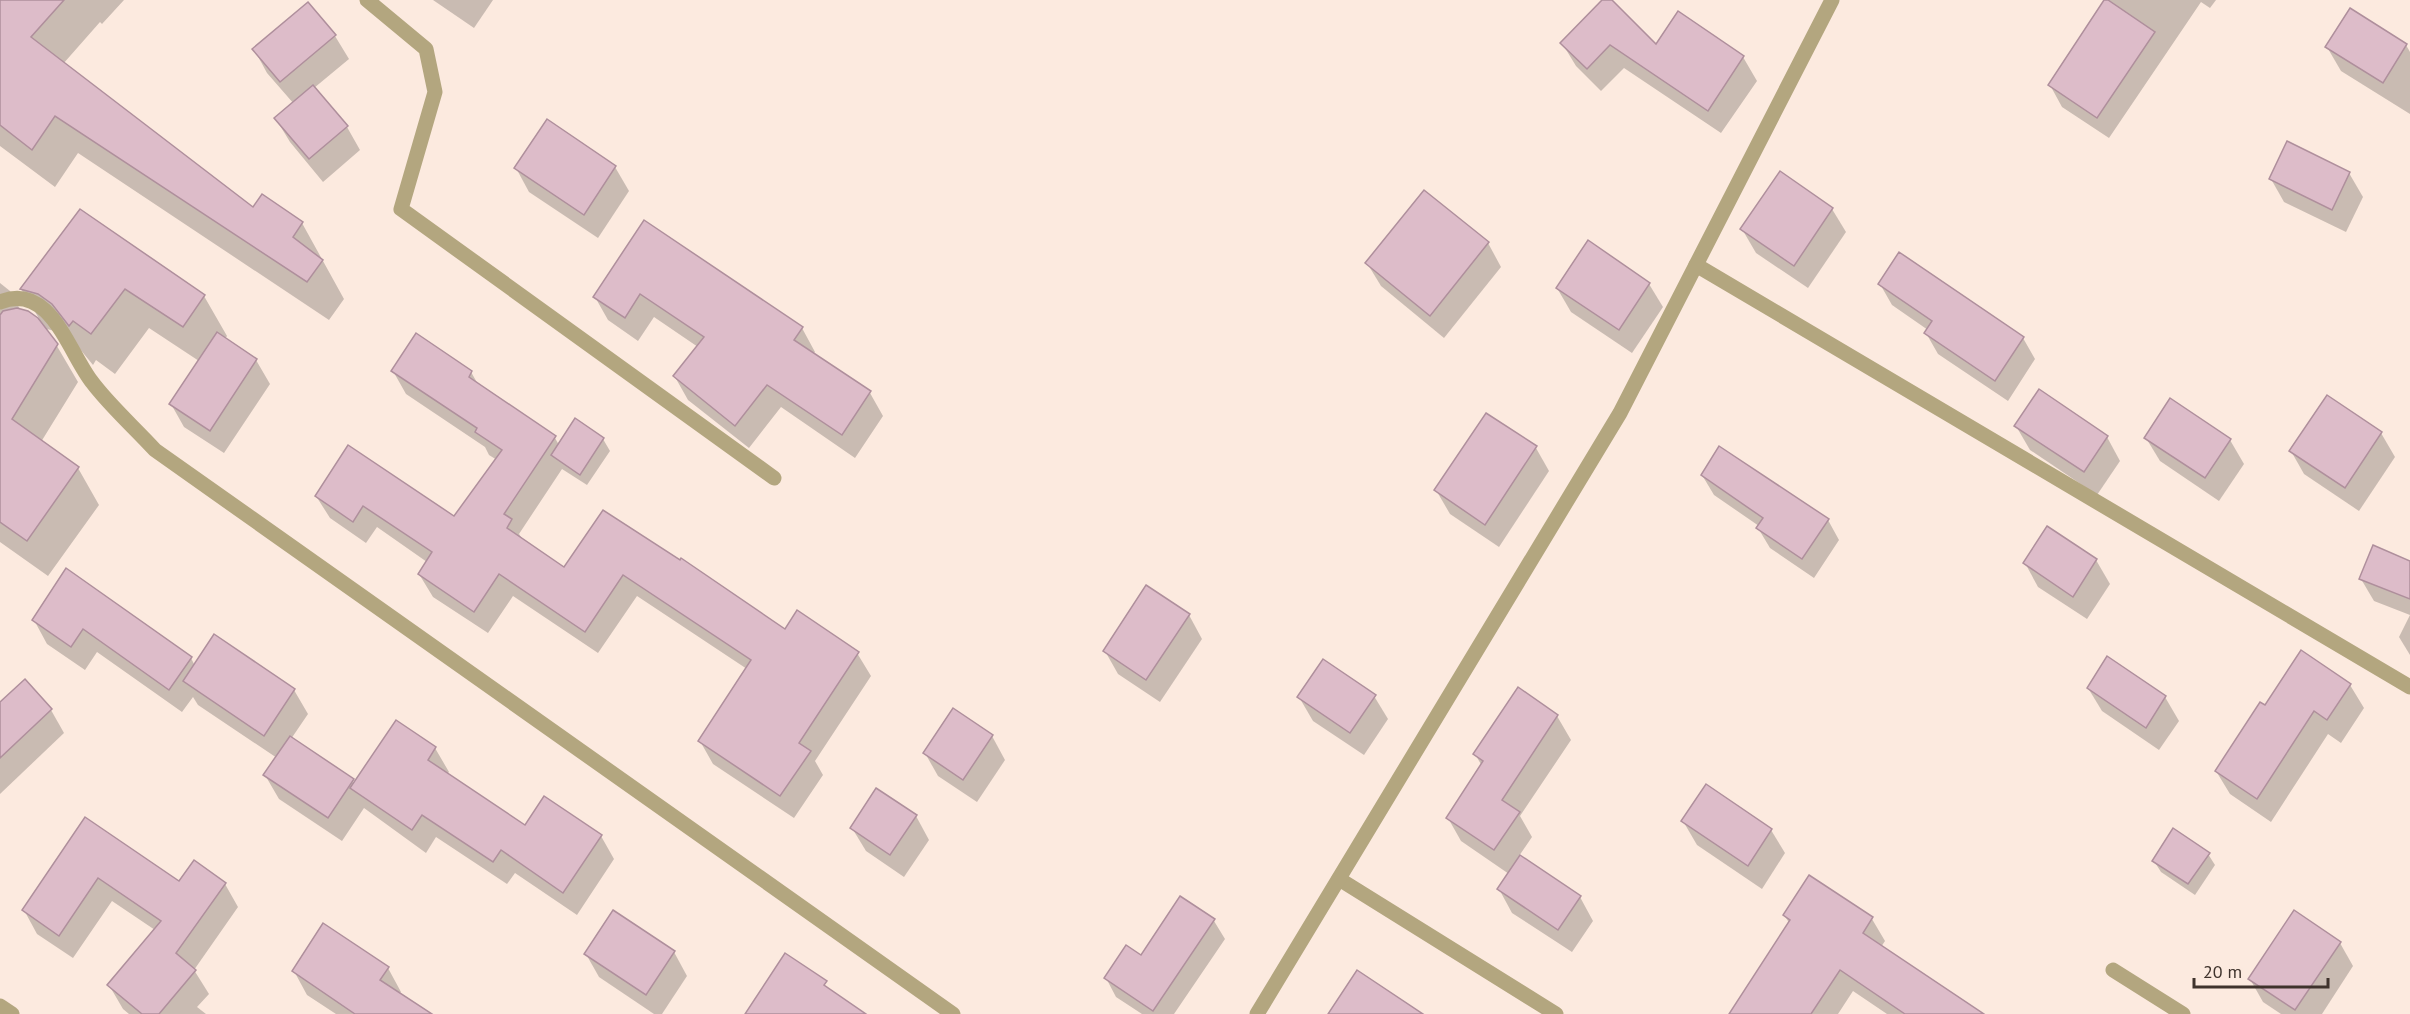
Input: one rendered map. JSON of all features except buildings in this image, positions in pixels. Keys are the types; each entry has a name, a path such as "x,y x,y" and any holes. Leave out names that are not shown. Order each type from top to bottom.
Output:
{"street":[{"path":"367,0 426,49 435,92 401,209 774,478"},
{"path":"1257,1014 1620,413 1832,0"},
{"path":"1696,265 2410,687"},
{"path":"0,302 11,297 36,302 60,328 91,381 155,450 953,1014"},
{"path":"1339,879 1556,1014"},
{"path":"2113,970 2183,1014"},
{"path":"0,1006 12,1014"}]}
